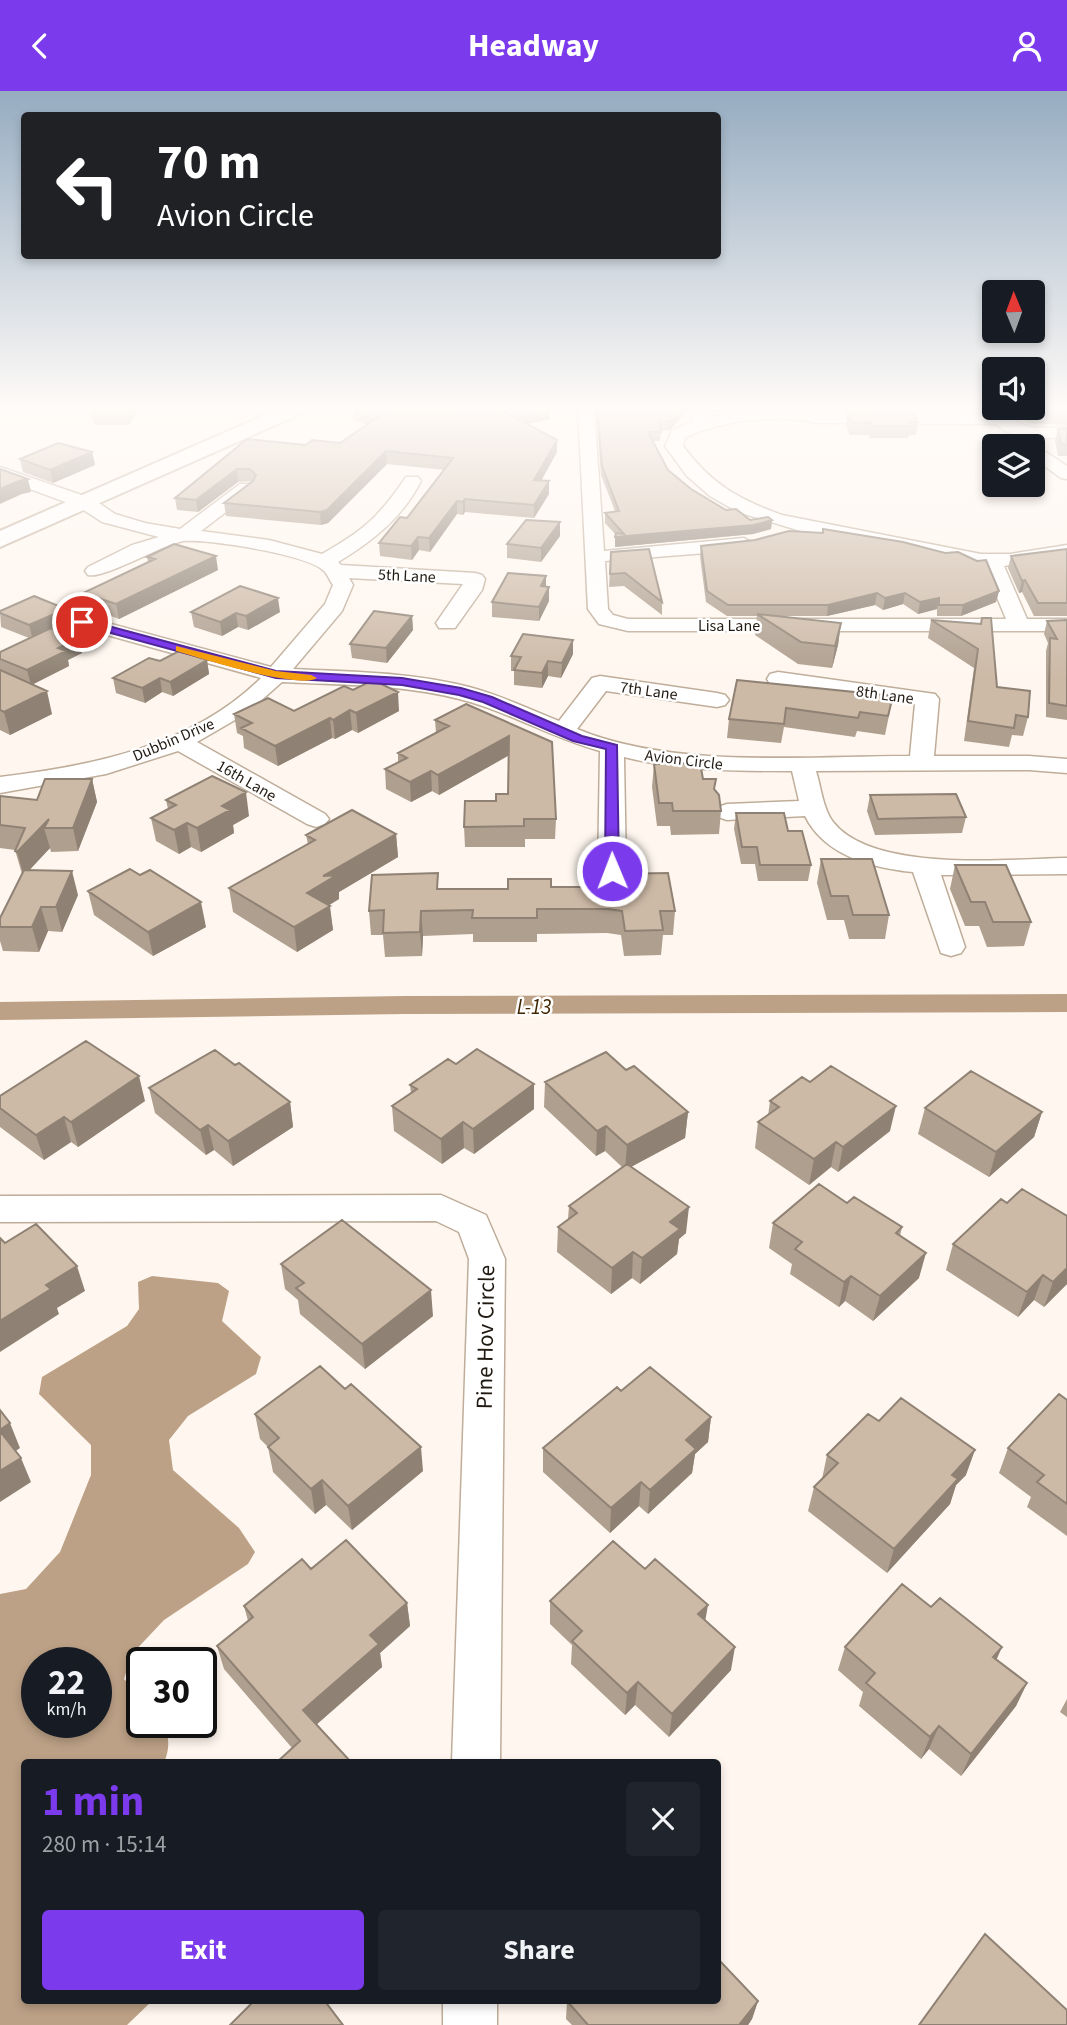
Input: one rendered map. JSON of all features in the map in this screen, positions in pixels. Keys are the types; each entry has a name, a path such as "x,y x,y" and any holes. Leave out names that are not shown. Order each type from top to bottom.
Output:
{"street":[{"path":"72,498 93,512 153,530 286,548 331,566 405,498"},
{"path":"0,540 86,498"},
{"path":"0,530 86,498"},
{"path":"95,571 139,549 184,535 232,498"},
{"name":"Lisa Lane","path":"591,498 598,610 606,620 614,624 1067,625"},
{"path":"728,498 786,522 992,561 1067,551"},
{"path":"595,558 754,543 810,527"},
{"path":"992,561 1019,625"},
{"name":"5th Lane","path":"331,566 475,579 472,590 447,623"},
{"name":"Dubbin Drive","path":"0,785 99,767 178,741 234,711 276,675 340,597 343,585 331,566"},
{"name":"Avion Circle","path":"82,622 276,675 432,685 488,700 563,733 612,747 692,762 1029,763 1067,766"},
{"name":"8th Lane","path":"778,679 927,699 921,751 924,764"},
{"name":"7th Lane","path":"563,733 600,683 717,700"},
{"name":"16th Lane","path":"178,741 316,819"},
{"path":"612,747 612,871"},
{"path":"802,764 823,826 858,851 891,861 925,866 1064,873"},
{"path":"726,812 815,808"},
{"path":"925,866 951,947"},
{"name":"Pine Hov Circle","path":"0,1209 441,1208 474,1224 487,1259 476,1759"},
{"path":"470,2004 470,2025"}],"shaded area":[{"path":"152,1276 218,1283 229,1291 222,1321 261,1357 256,1374 188,1416 169,1440 173,1470 239,1528 255,1552 248,1564 164,1620 139,1647 126,1647 126,1738 168,1738 165,1759 21,1759 21,2004 149,2004 127,2025 0,2025 0,1594 26,1589 60,1552 91,1475 91,1445 39,1394 42,1377 127,1326 139,1309 138,1282"}],"building":[{"path":"230,498 339,498 327,510 320,512 224,503"},
{"path":"422,498 538,498 534,505 465,499 463,502 457,501 429,538 418,537 411,546 379,543 400,517 407,518"},
{"path":"614,498 706,498 726,510 736,509 750,520 768,517 772,520 754,525 615,537 616,533 624,534 605,513 619,511"},
{"path":"526,520 560,522 541,548 507,544"},
{"path":"823,529 903,542 945,553 958,552 977,561 986,560 999,591 963,605 939,605 939,598 920,602 905,593 885,598 877,593 828,605 728,605 707,591 701,546 755,540 789,531 823,533"},
{"path":"174,544 216,556 116,604 83,593 155,559 147,557"},
{"path":"649,549 662,602 625,573 610,574 611,552"},
{"path":"1067,549 1067,603 1038,603 1025,580 1022,581 1011,556"},
{"path":"508,573 546,576 541,586 549,587 539,607 492,602"},
{"path":"240,586 278,598 246,616 236,613 220,622 191,612"},
{"path":"34,596 66,609 29,625 0,613 0,611"},
{"path":"374,611 412,616 386,648 350,644"},
{"path":"757,614 841,623 835,646 801,642"},
{"path":"982,618 991,618 997,687 1030,691 1028,717 1016,715 1014,728 968,721 978,649 931,620 981,624"},
{"path":"1067,620 1067,706 1049,703 1050,638 1057,639 1047,621"},
{"path":"51,628 78,638 58,648 66,651 27,670 0,659 0,652"},
{"path":"523,634 573,640 562,663 548,661 542,673 514,670 521,657 511,656"},
{"path":"179,651 207,660 170,682 160,678 142,688 113,678 149,658 160,661"},
{"path":"0,670 47,691 4,712 0,710"},
{"path":"373,680 398,692 356,713 350,710 333,720 330,718 275,746 241,728 252,723 234,714 268,698 294,711 344,686 353,690"},
{"path":"737,680 893,696 888,716 860,712 858,718 786,708 784,724 729,719"},
{"path":"466,704 552,742 556,819 524,819 524,826 464,827 465,801 496,801 496,794 508,794 509,736 438,775 431,771 410,782 385,769 407,758 398,753 449,726 435,720"},
{"path":"700,763 703,779 716,779 714,789 719,795 721,811 673,811 672,803 659,803 654,764"},
{"path":"212,776 246,792 222,806 230,810 197,828 187,823 174,830 151,818 176,805 166,800"},
{"path":"45,779 92,779 73,828 44,828 49,819 17,852 15,851 25,828 0,825 0,796 37,800"},
{"path":"956,794 966,817 878,819 870,795"},
{"path":"352,810 396,834 323,876 337,875 307,893 330,906 294,927 229,888 315,840 306,835"},
{"path":"736,813 784,813 788,831 802,831 811,865 760,865 757,847 742,847"},
{"path":"821,859 872,859 889,915 853,915 848,896 831,896"},
{"path":"955,865 1006,865 1031,922 993,922 985,902 971,902"},
{"path":"130,869 140,875 150,870 201,902 148,932 88,891"},
{"path":"24,870 72,871 56,907 41,907 32,927 0,927 0,918"},
{"path":"438,873 437,889 508,889 508,879 551,879 551,887 606,887 604,874 668,873 675,911 660,911 663,930 625,931 622,911 608,909 537,909 537,918 472,918 473,910 421,911 420,932 383,933 384,910 369,911 372,875"},
{"path":"86,1041 139,1076 71,1122 64,1117 36,1135 0,1108 0,1096"},
{"path":"477,1049 534,1084 473,1129 463,1122 441,1139 392,1106 417,1089 410,1085 448,1059 456,1064"},
{"path":"215,1050 235,1065 239,1063 290,1102 228,1141 208,1125 200,1130 149,1088"},
{"path":"606,1052 626,1070 634,1066 688,1112 627,1145 606,1126 597,1131 545,1082"},
{"path":"831,1066 896,1106 843,1147 836,1142 814,1159 758,1122 779,1107 770,1101 802,1077 810,1082"},
{"path":"971,1071 1042,1112 996,1152 925,1108"},
{"path":"627,1164 689,1207 670,1222 680,1229 642,1258 633,1252 612,1268 558,1227 577,1213 569,1206"},
{"path":"819,1184 847,1203 854,1197 902,1227 896,1233 926,1253 880,1296 851,1276 844,1282 795,1249 802,1242 773,1223"},
{"path":"1022,1189 1067,1216 1067,1268 1053,1282 1043,1275 1027,1292 953,1244 1001,1199 1007,1203"},
{"path":"342,1220 431,1290 362,1344 296,1288 304,1283 281,1264"},
{"path":"36,1224 77,1266 46,1285 51,1289 0,1321 0,1238 5,1243"},
{"path":"320,1366 345,1389 351,1384 421,1447 348,1506 322,1480 311,1489 268,1447 279,1438 255,1414"},
{"path":"650,1367 711,1417 686,1440 696,1449 650,1490 641,1482 611,1508 543,1448 617,1387 621,1391"},
{"path":"1059,1394 1067,1400 1067,1504 1037,1482 1044,1475 1008,1448"},
{"path":"901,1398 975,1450 952,1475 958,1479 894,1549 814,1487 838,1463 827,1455 868,1414 879,1421"},
{"path":"0,1410 10,1423 0,1430"},
{"path":"0,1431 21,1458 0,1471"},
{"path":"346,1540 407,1603 370,1635 379,1644 303,1710 348,1759 280,1759 300,1741 217,1646 253,1617 244,1606 302,1559 311,1569"},
{"path":"613,1541 645,1569 655,1559 708,1605 698,1614 735,1647 672,1714 638,1682 627,1693 572,1641 582,1631 550,1601"},
{"path":"902,1584 931,1607 940,1598 1002,1647 993,1657 1027,1683 971,1754 939,1726 930,1737 866,1683 875,1673 845,1647"},
{"path":"985,1934 1067,2010 1067,2025 919,2025"},
{"path":"721,1962 758,2001 739,2025 588,2025 570,2004 721,2004"},
{"path":"251,2004 327,2004 343,2025 230,2025"}],"waterway":[{"name":"L-13","path":"0,1011 405,1005 1067,1003"}],"slow traffic":[{"path":"180,649 276,675 311,678"}],"route":[{"path":"82,622 276,675 374,679 432,685 488,700 563,733 612,747 612,871"}]}
